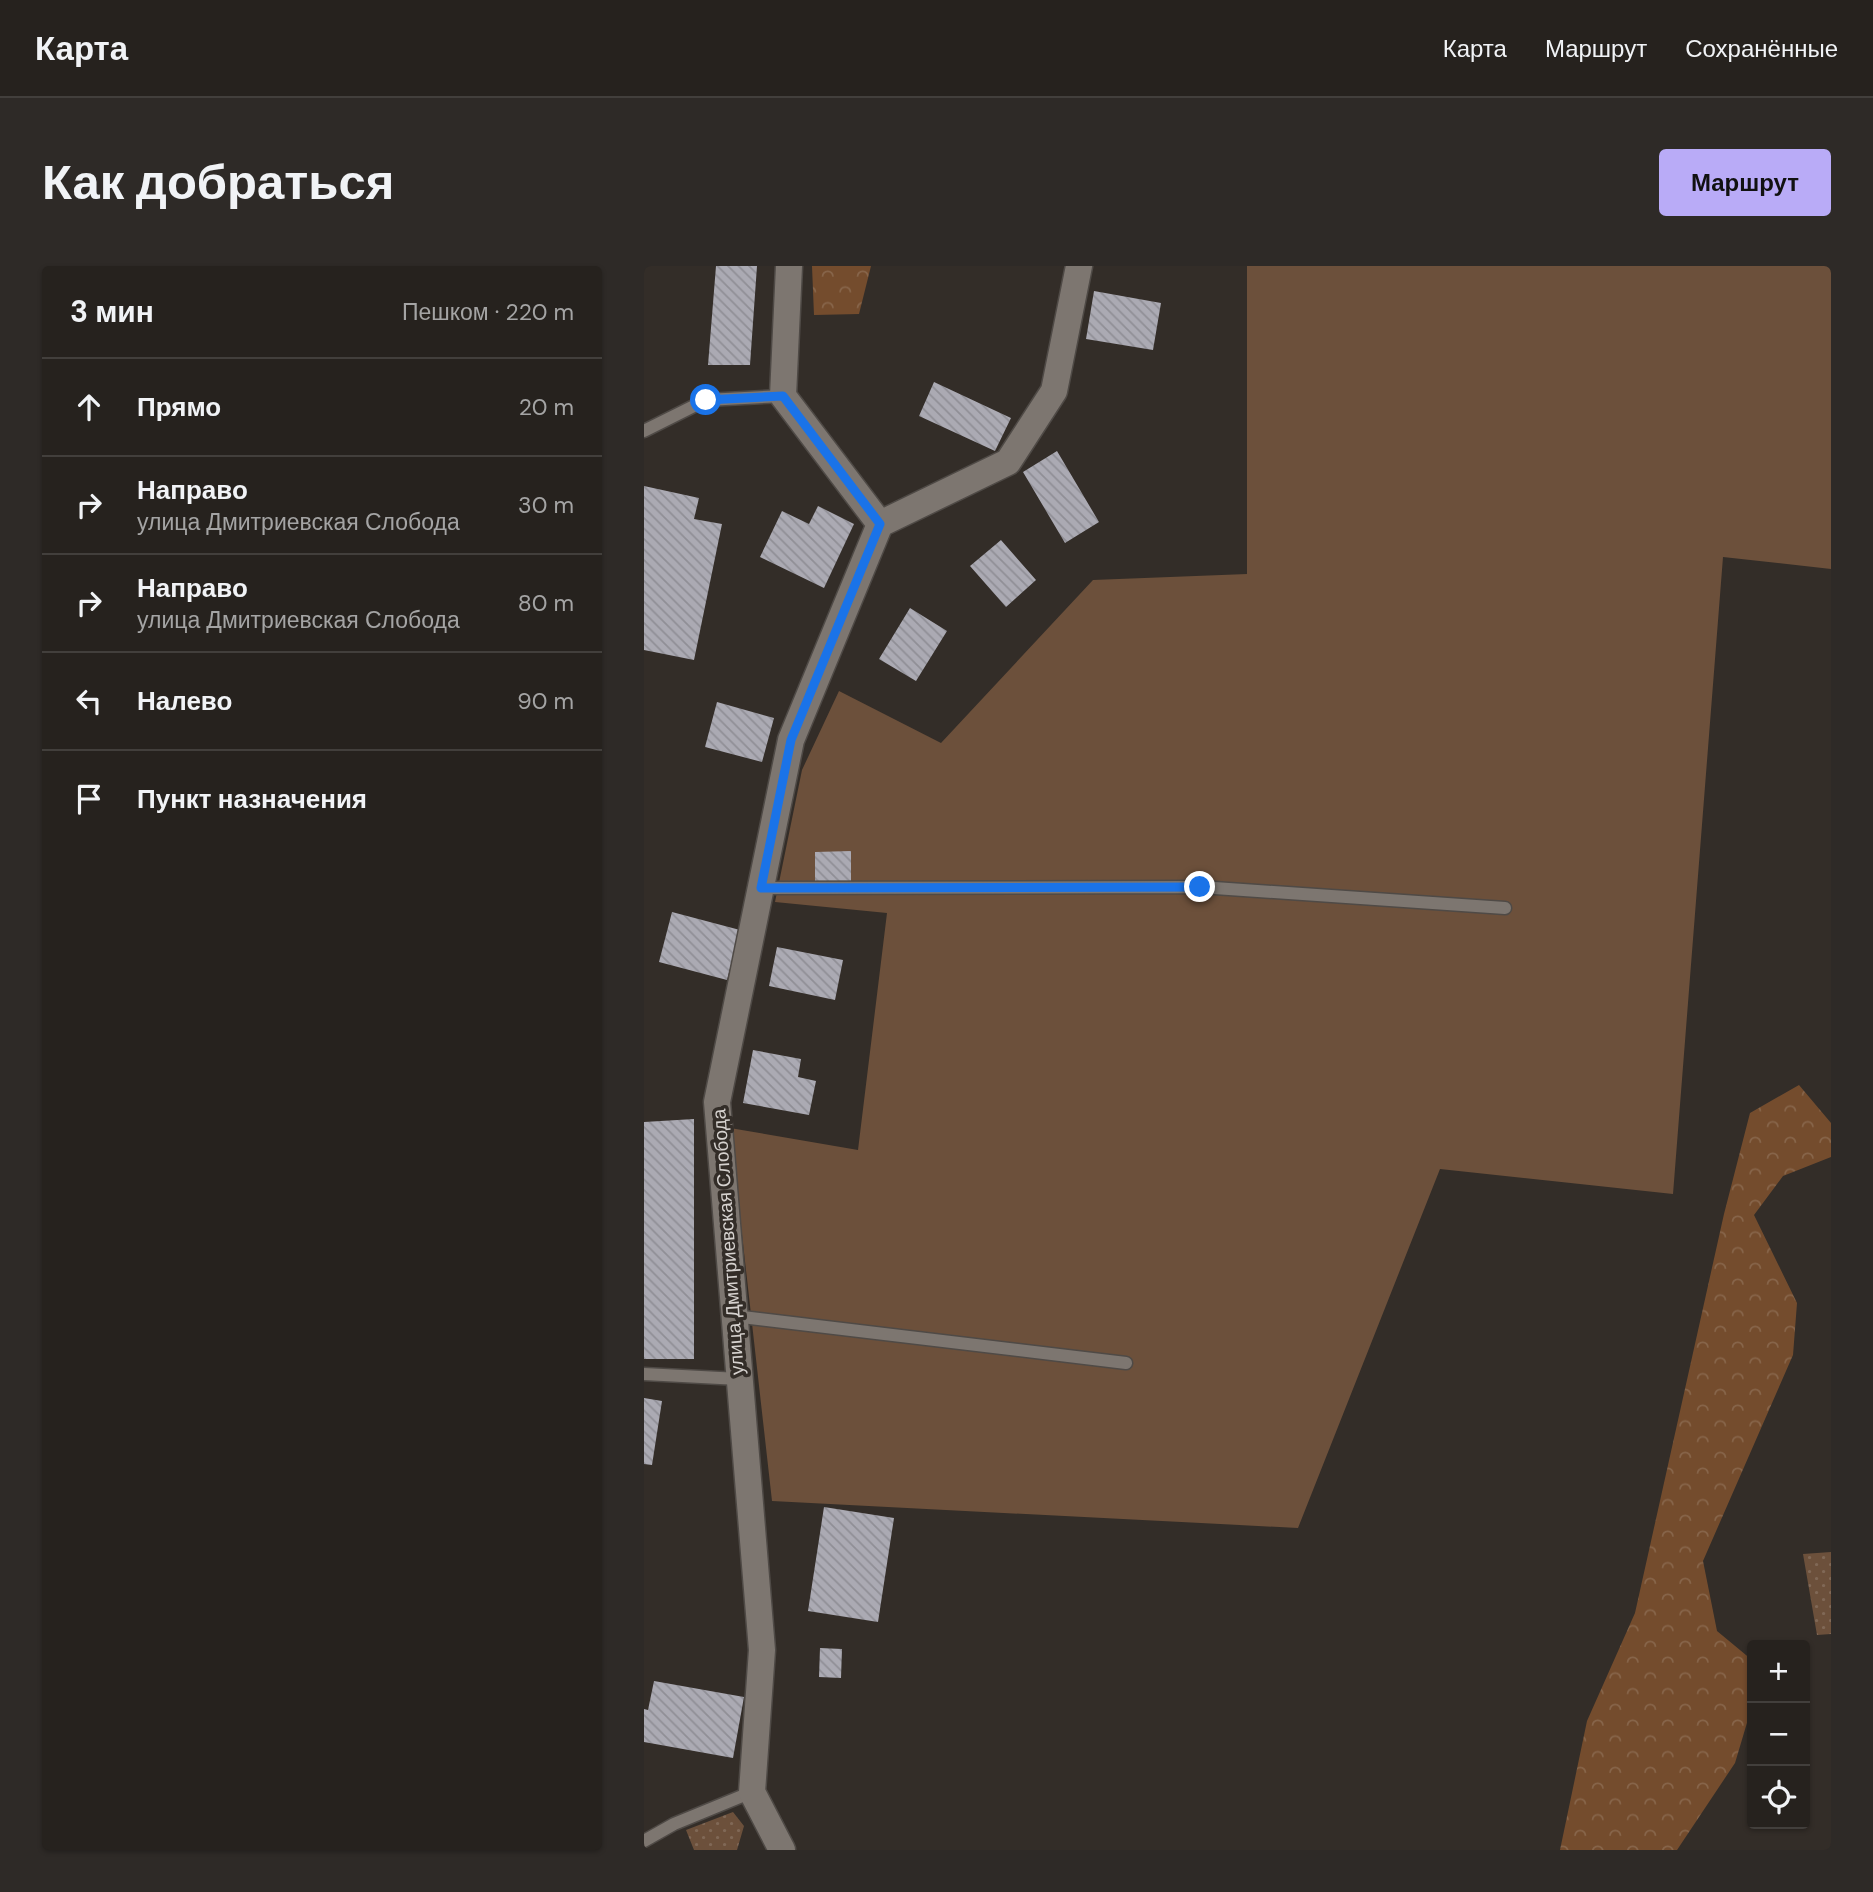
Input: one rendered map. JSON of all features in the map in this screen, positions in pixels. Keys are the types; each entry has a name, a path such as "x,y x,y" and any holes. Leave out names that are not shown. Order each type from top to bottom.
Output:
{"street":[{"path":"789,266 783,396 880,524 1008,462 1054,391 1079,266"},
{"name":"улица Дмитриевская Слобода","path":"752,1792 762,1650 717,1102 791,740 880,524"},
{"path":"752,1792 782,1850"}],"lane":[{"path":"644,431 706,400 783,396"},
{"path":"761,888 1200,887 1504,908"},
{"path":"734,1316 1126,1363"},
{"path":"644,1374 739,1379"},
{"path":"644,1841 674,1824 752,1792"}],"shaded area":[{"path":"1247,266 1831,266 1831,569 1723,557 1673,1194 1440,1169 1298,1528 772,1501 730,1128 858,1150 887,913 775,902 802,770 839,691 941,743 1093,580 1247,574"},
{"path":"1831,1552 1831,1634 1817,1635 1803,1554"},
{"path":"733,1812 744,1826 737,1850 694,1850 686,1830"}],"green space":[{"path":"812,266 871,266 859,314 814,315"},
{"path":"1799,1085 1831,1123 1831,1157 1783,1176 1754,1215 1797,1303 1793,1355 1703,1561 1717,1631 1747,1656 1747,1723 1735,1763 1677,1850 1560,1850 1587,1721 1635,1613 1724,1214 1750,1113"}],"building":[{"path":"716,266 757,266 750,365 708,365"},
{"path":"1094,291 1161,303 1153,350 1086,339"},
{"path":"934,382 1011,418 995,451 919,416"},
{"path":"1057,451 1099,522 1065,543 1023,472"},
{"path":"644,486 699,498 694,519 722,524 694,660 644,650"},
{"path":"818,506 854,524 824,588 760,557 782,511 809,524"},
{"path":"1001,540 1036,580 1006,607 970,566"},
{"path":"910,608 947,631 916,681 879,659"},
{"path":"717,702 774,718 762,762 705,747"},
{"path":"851,851 851,883 815,883 815,852"},
{"path":"672,912 740,930 727,980 659,962"},
{"path":"777,947 843,960 835,1000 769,986"},
{"path":"753,1050 801,1059 798,1077 816,1081 809,1115 743,1103"},
{"path":"694,1119 694,1359 644,1359 644,1122"},
{"path":"644,1398 662,1401 652,1465 644,1464"},
{"path":"824,1507 894,1518 878,1622 808,1611"},
{"path":"820,1648 842,1649 841,1678 819,1677"},
{"path":"654,1681 744,1697 733,1758 644,1742 644,1709 648,1710"}],"route":[{"path":"706,400 783,396 880,524 791,740 761,888 897,890 1200,887"}]}
